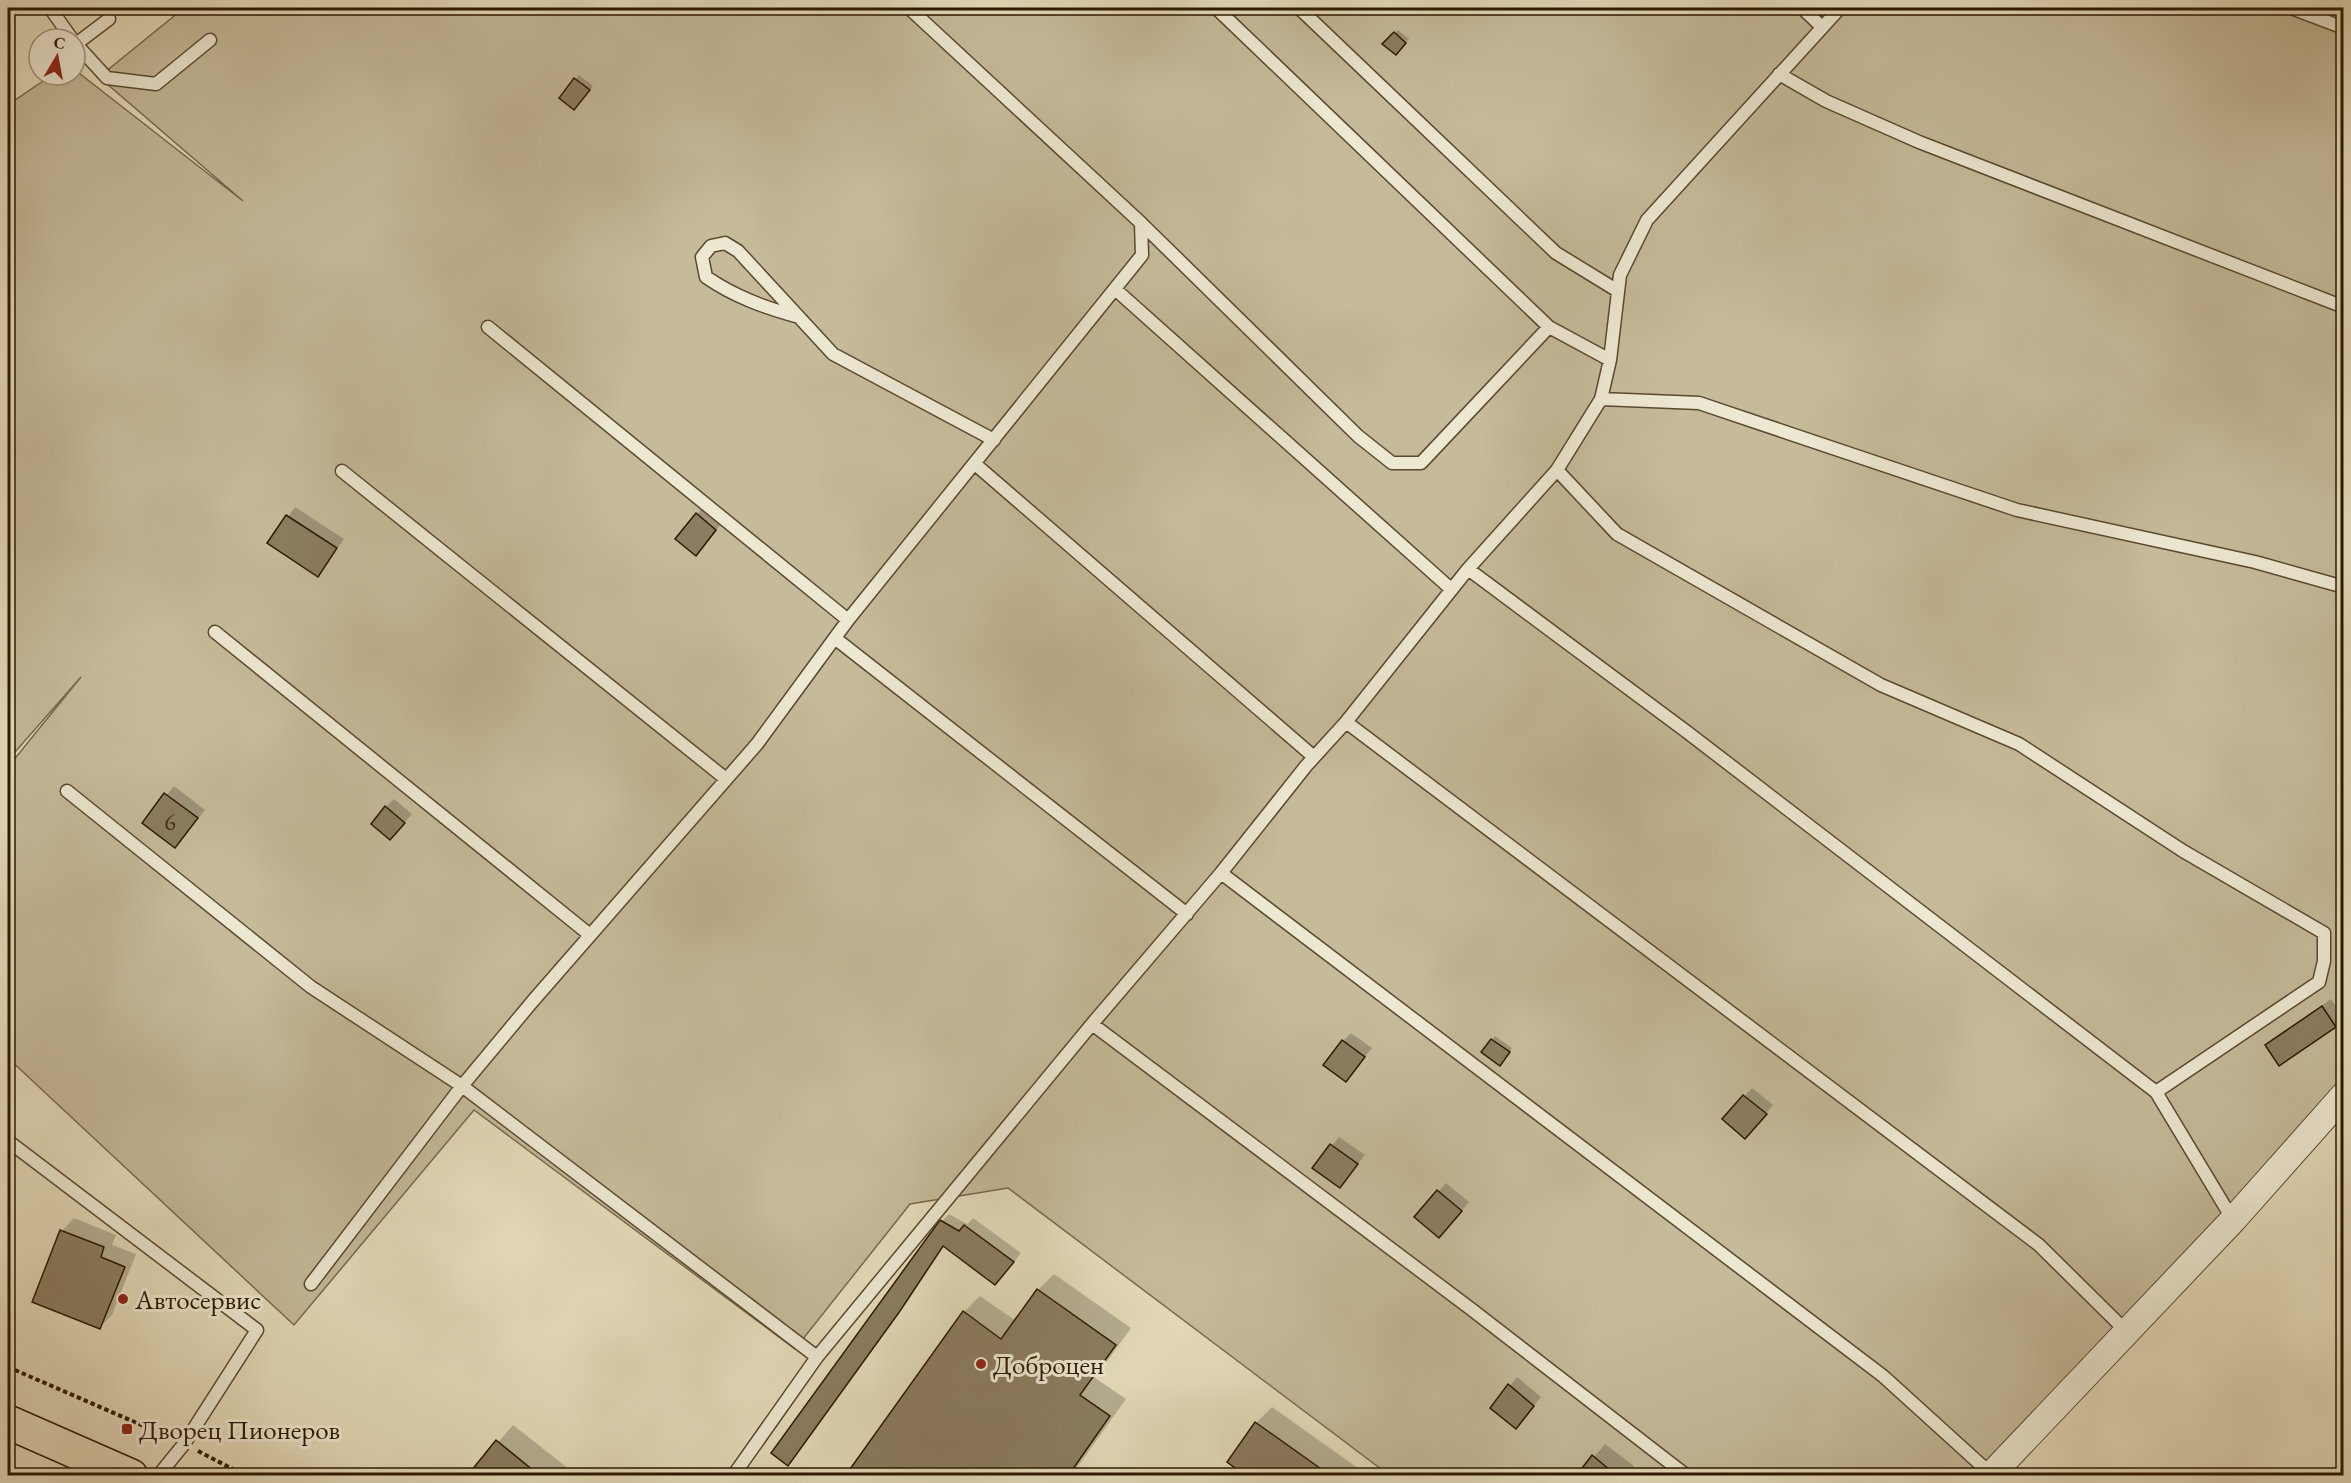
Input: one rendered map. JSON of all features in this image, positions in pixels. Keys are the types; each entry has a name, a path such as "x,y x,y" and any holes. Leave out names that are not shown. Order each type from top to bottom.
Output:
{"main road":[{"path":"8,1422 131,1476"}],"street":[{"path":"1991,1475 2233,1220 2343,1095"}],"lane":[{"path":"50,8 63,27"},
{"path":"909,8 1141,223 1358,436 1392,463 1421,463 1549,327"},
{"path":"1216,8 1549,327 1610,360"},
{"path":"1299,8 1556,253 1618,291"},
{"path":"1802,8 1821,26"},
{"path":"734,1476 817,1357 1092,1024 1221,873 1314,757 1346,722 1468,569 1557,470 1601,399 1610,360 1620,275 1647,220 1821,26 1840,8"},
{"path":"2291,8 2343,28"},
{"path":"87,35 110,19"},
{"path":"87,57 107,78 156,84 210,40"},
{"path":"1779,74 1826,101 1919,142 2343,307"},
{"path":"311,1284 462,1086 757,744 848,620 1142,255 1141,223"},
{"path":"799,317 758,305 720,287 706,277 702,257 711,246 725,243 738,251 799,317 833,354 994,440"},
{"path":"1115,289 1451,590"},
{"path":"488,327 848,620"},
{"path":"1601,399 1699,404 2017,510 2255,562 2343,587"},
{"path":"975,464 1314,757"},
{"path":"1557,470 1617,534 1881,685 2019,744 2183,851 2324,933 2325,962 2319,982 2156,1092"},
{"path":"342,471 726,779"},
{"path":"1468,569 1687,732 2156,1092 2233,1220"},
{"path":"215,632 590,935"},
{"path":"836,639 1187,914"},
{"path":"1346,722 2039,1245 2126,1332"},
{"path":"67,791 311,987 462,1086 817,1357"},
{"path":"1221,873 1883,1376 1991,1475"},
{"path":"1092,1024 1471,1309 1687,1476"},
{"path":"8,1141 257,1330 184,1444 158,1476"}],"path":[{"path":"8,1367 184,1444 246,1476"},
{"path":"8,1467 28,1476"}],"shaded area":[{"path":"184,8 2343,8 2343,1087 1986,1475 1389,1475 1008,1188 910,1204 795,1349 474,1110 294,1325 8,1058 8,767 81,677 8,760 8,105 34,87 87,87 87,79 243,201 99,77"}],"building":[{"path":"1394,32 1406,43 1396,55 1382,44"},
{"path":"574,78 590,90 574,110 559,98"},
{"path":"696,513 716,530 696,556 675,539"},
{"path":"286,515 337,548 318,577 267,543"},
{"path":"164,793 198,818 175,848 142,823"},
{"path":"385,806 405,823 390,840 371,824"},
{"path":"2322,1006 2336,1027 2279,1066 2265,1045"},
{"path":"1491,1039 1510,1052 1500,1066 1481,1052"},
{"path":"1342,1040 1365,1057 1346,1082 1323,1065"},
{"path":"1743,1095 1767,1114 1745,1139 1722,1119"},
{"path":"1330,1144 1358,1164 1340,1188 1312,1168"},
{"path":"1437,1190 1462,1211 1439,1238 1414,1217"},
{"path":"940,1220 959,1231 964,1225 1014,1262 995,1285 943,1246 900,1311 788,1466 771,1453"},
{"path":"60,1230 104,1247 101,1257 125,1267 100,1329 32,1302"},
{"name":"Доброцен","path":"1037,1289 1116,1345 1080,1395 1110,1416 1068,1476 845,1476 963,1311 1001,1339"},
{"path":"1508,1384 1534,1406 1516,1429 1490,1408"},
{"path":"1255,1422 1331,1476 1246,1476 1227,1462"},
{"path":"496,1440 540,1476 467,1476"},
{"path":"1592,1455 1617,1476 1576,1476"}],"place":[{"name":"Автосервис","path":"123,1299"},
{"name":"Доброцен","path":"981,1364"},
{"name":"Дворец Пионеров","path":"127,1429"}]}
